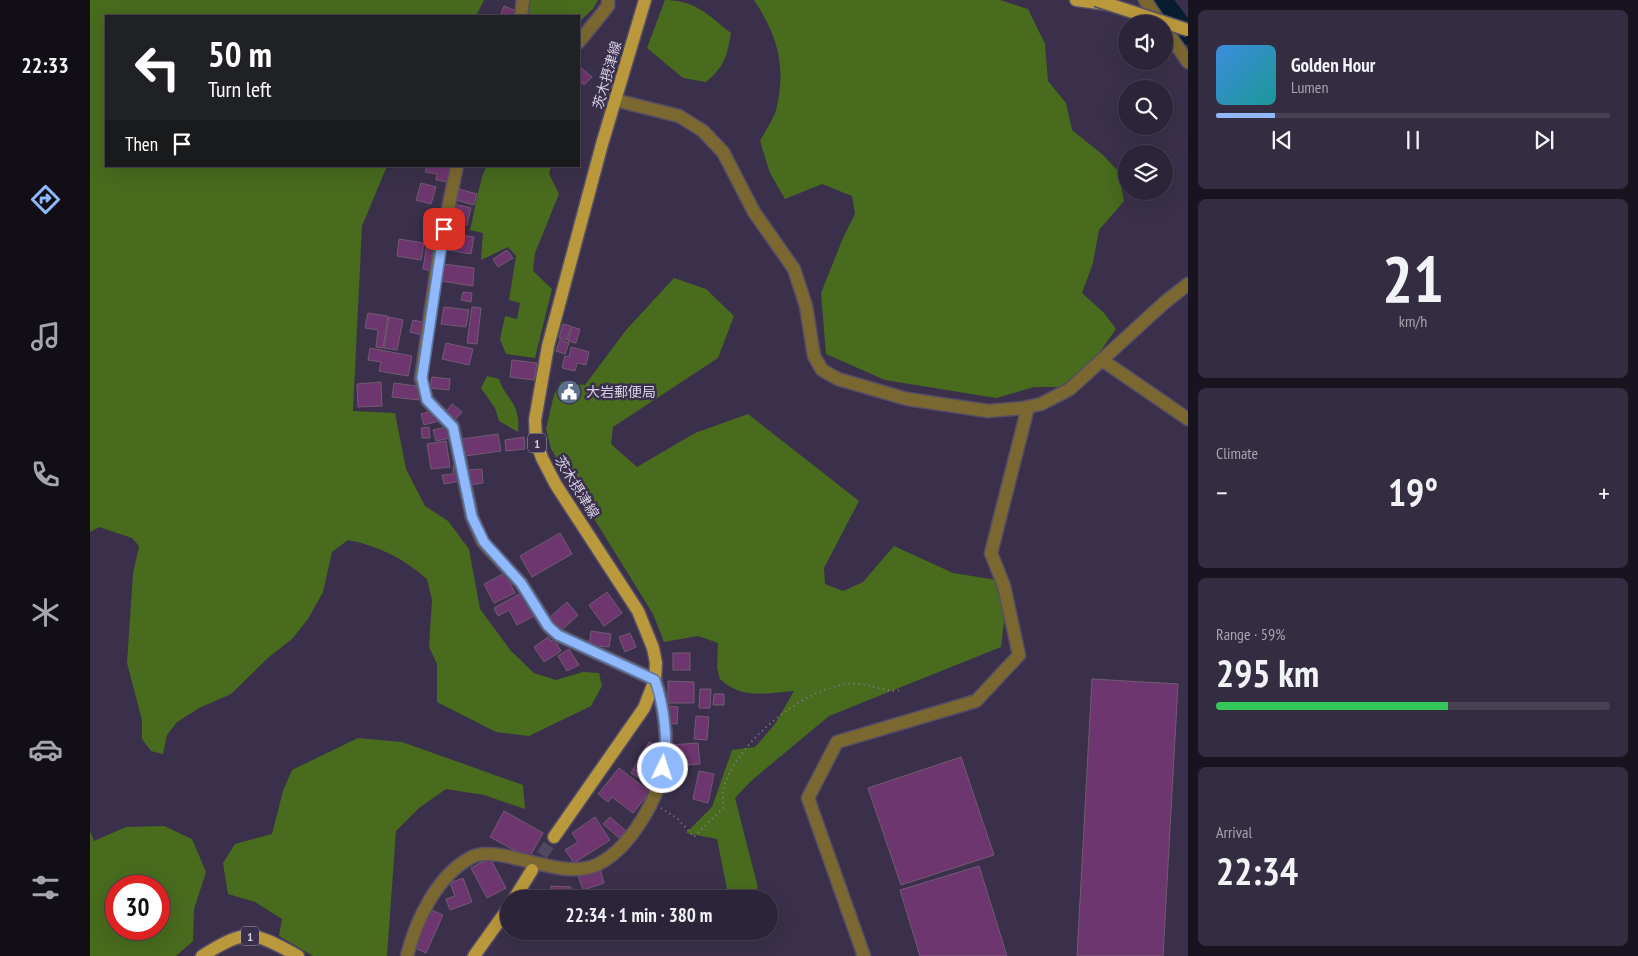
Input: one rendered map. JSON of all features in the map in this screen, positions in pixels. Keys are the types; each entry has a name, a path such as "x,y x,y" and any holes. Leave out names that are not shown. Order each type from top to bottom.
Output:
{"main road":[{"name":"茨木摂津線","path":"554,837 644,708 655,680 656,663 653,648 638,611 556,485 542,458 536,440 534,420 548,346 615,100 645,0"},
{"path":"1076,0 1113,5"},
{"path":"1096,0 1188,30"},
{"path":"520,890 532,870"},
{"path":"474,956 500,920"},
{"name":"1","path":"202,956 240,935 265,938 298,956"}],"street":[{"path":"521,15 523,0"},
{"path":"580,41 608,6 608,0"},
{"path":"1145,0 1155,15"},
{"path":"1173,40 1188,62"},
{"path":"615,100 679,116 704,131 723,152 754,212 794,268 806,306 814,356 822,370 838,379 907,399 988,411 1041,404 1070,389 1164,303 1188,284"},
{"path":"407,956 428,905 444,878 473,857 495,854 554,868 591,868 618,851 652,802 660,781 666,755 661,696 655,680 558,635 548,626 521,583 484,542 472,517 453,427 427,400 422,378 440,247 458,169"},
{"path":"1102,360 1188,419"},
{"path":"864,956 808,798 837,742 976,701 1019,655 1004,586 991,553 1028,407"}],"path":[{"path":"652,802 678,819 694,837 723,808 723,788 731,769 756,735 785,712 803,700 844,684 860,682 892,692 900,690"}],"green space":[{"path":"90,0 484,0 476,15 105,15 105,167 387,167 362,226 353,411 395,413 406,469 425,506 448,521 469,549 480,609 511,651 534,673 556,680 583,672 599,673 602,686 591,706 529,736 496,732 437,702 437,664 429,647 432,600 427,579 400,559 380,549 348,540 332,552 323,592 308,619 292,639 269,657 231,694 199,708 177,722 167,735 163,754 151,751 142,739 142,720 127,663 133,574 139,546 132,538 99,527 90,532"},
{"path":"527,0 598,0 593,9 580,21 580,15 525,15"},
{"path":"665,0 685,3 701,10 731,33 721,66 706,82 683,78 647,48"},
{"path":"754,0 1000,0 1028,9 1045,44 1048,81 1066,103 1072,130 1103,155 1118,171 1118,200 1124,201 1099,230 1093,263 1082,293 1104,313 1116,329 1085,373 1059,387 1034,387 996,398 885,380 826,354 821,293 843,238 855,214 852,196 822,184 785,199 770,173 760,141 776,110 780,91 780,63 774,38"},
{"path":"486,167 551,167 549,174 559,194 535,253 533,271 552,289 535,358 506,354 500,339 505,316 517,319 520,303 509,300 516,256 508,247 481,260 483,233 470,230"},
{"path":"674,278 706,289 734,316 718,358 613,427 611,444 637,467 695,433 748,414 859,501 824,568 825,584 843,591 863,582 894,546 953,573 1009,582 1001,647 829,716 751,781 735,798 758,888 754,890 727,890 717,839 686,833 712,807 732,750 755,747 775,724 794,691 755,694 737,690 728,686 720,679 717,668 718,643 698,636 664,642 653,614 551,449 546,429 554,395 560,382 585,385 626,330"},
{"path":"487,376 499,379 512,402 517,414 518,432 499,421 495,408 481,388"},
{"path":"358,738 402,742 523,785 525,809 484,795 446,789 419,808 396,831 387,956 313,956 279,936 282,919 255,902 228,894 223,863 235,844 272,834 283,791 292,770"},
{"path":"164,826 192,839 206,872 194,909 193,941 176,956 90,956 90,831 94,841 126,827"}],"building":[{"path":"504,6 518,12 517,15 500,15"},
{"path":"580,67 592,77 584,85 580,81"},
{"path":"427,167 451,167 448,182 436,180 437,174 425,172"},
{"path":"421,183 436,187 431,204 416,200"},
{"path":"459,189 477,194 474,205 456,200"},
{"path":"454,204 471,208 467,225 450,222"},
{"path":"449,233 474,237 471,254 447,250"},
{"path":"399,239 424,243 421,260 397,256"},
{"path":"427,243 438,245 431,271 423,269"},
{"path":"507,250 513,258 498,267 493,259"},
{"path":"443,264 474,268 473,286 441,281"},
{"path":"463,292 472,293 471,302 461,300"},
{"path":"444,307 469,310 466,327 441,324"},
{"path":"472,307 481,308 477,344 467,343"},
{"path":"368,313 388,316 383,348 376,347 378,330 365,328"},
{"path":"389,317 403,320 397,350 384,348"},
{"path":"413,320 428,323 425,336 410,332"},
{"path":"563,324 571,326 567,340 559,338"},
{"path":"572,327 580,329 576,343 568,341"},
{"path":"560,340 569,343 565,354 556,351"},
{"path":"446,343 473,349 469,365 442,359"},
{"path":"571,347 589,352 586,365 577,363 575,371 562,368 565,356 569,357"},
{"path":"370,348 412,356 408,376 379,371 381,362 368,360"},
{"path":"512,360 537,363 534,380 510,377"},
{"path":"432,377 450,379 449,390 430,388"},
{"path":"381,382 382,406 358,407 357,384"},
{"path":"394,383 417,386 419,400 392,397"},
{"path":"452,404 462,412 455,420 446,412"},
{"path":"436,410 439,421 424,425 421,414"},
{"path":"429,427 430,438 422,438 421,428"},
{"path":"447,427 449,438 436,441 433,430"},
{"path":"498,434 501,451 465,456 462,439"},
{"path":"524,437 525,449 506,451 505,440"},
{"path":"446,441 450,467 431,469 427,444"},
{"path":"453,466 458,466 460,481 444,484 442,475 454,474"},
{"path":"482,469 483,483 470,485 469,470"},
{"path":"560,533 572,554 532,577 520,556"},
{"path":"505,573 515,593 494,603 484,584"},
{"path":"607,592 622,613 604,626 589,605"},
{"path":"521,593 534,616 517,625 509,610 498,616 494,608"},
{"path":"567,602 578,615 560,632 548,619"},
{"path":"591,631 611,634 609,647 589,645"},
{"path":"630,633 636,647 625,652 619,637"},
{"path":"548,637 551,641 554,639 561,651 544,662 534,647"},
{"path":"569,649 579,665 567,671 558,656"},
{"path":"673,653 690,653 690,670 673,670"},
{"path":"1092,679 1178,684 1163,956 1077,956"},
{"path":"668,681 694,682 694,703 668,703"},
{"path":"700,689 711,689 710,708 699,708"},
{"path":"714,694 724,694 724,705 713,705"},
{"path":"668,706 678,707 677,724 667,723"},
{"path":"696,716 709,717 707,740 694,739"},
{"path":"649,742 660,748 651,785 631,773"},
{"path":"698,743 700,764 672,766 670,745"},
{"path":"961,757 994,855 901,885 868,788"},
{"path":"619,768 650,792 633,813 612,797 608,802 598,794"},
{"path":"699,771 714,774 708,803 693,799"},
{"path":"504,811 543,833 529,858 490,837"},
{"path":"595,817 610,840 574,863 565,850 578,842 572,833"},
{"path":"610,817 626,831 619,838 603,824"},
{"path":"490,858 506,888 487,898 471,868"},
{"path":"979,866 1007,956 920,956 900,890"},
{"path":"600,869 604,883 583,890 578,875"},
{"path":"463,878 472,902 450,910 446,899 455,896 450,883"},
{"path":"551,886 571,887 571,890 551,890"},
{"path":"429,909 443,915 426,953 413,947"}],"waterway":[{"path":"1162,0 1188,35"}],"tunnel":[{"path":"532,870 554,837"}],"place":[{"name":"大岩郵便局","path":"569,392"}],"route":[{"path":"444,229 422,378 427,400 453,427 472,517 484,542 521,583 548,626 558,635 655,680 661,696 666,755 663,768"}]}
